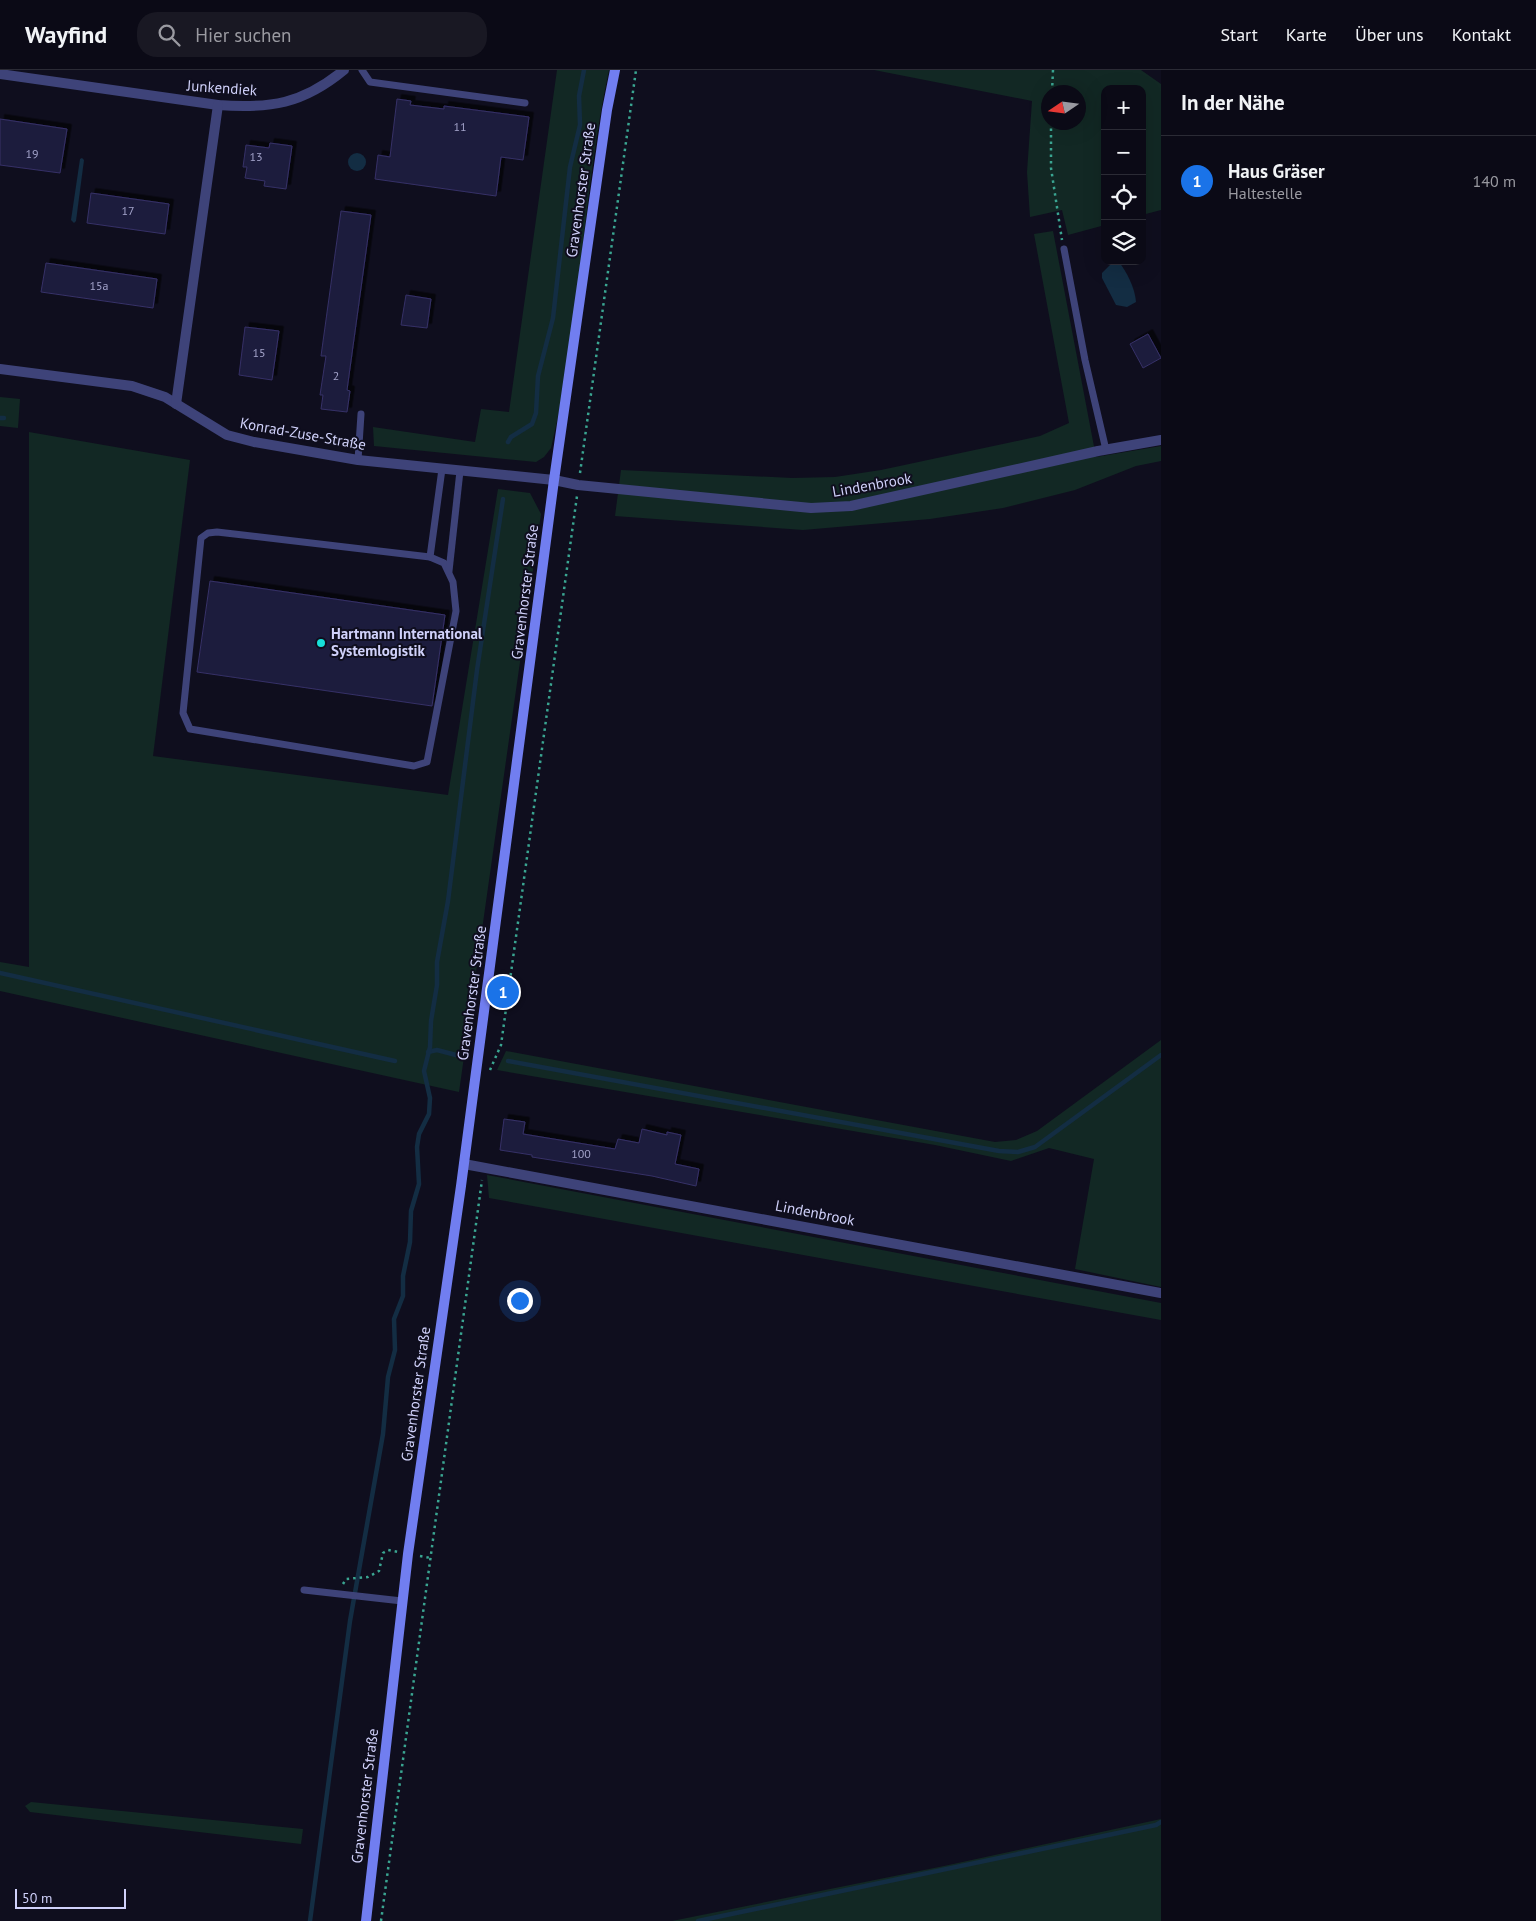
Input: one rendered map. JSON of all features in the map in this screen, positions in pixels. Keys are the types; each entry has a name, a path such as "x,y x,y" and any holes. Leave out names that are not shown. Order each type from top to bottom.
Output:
{"main road":[{"name":"Gravenhorster Straße","path":"366,1921 408,1554 464,1164 554,480 607,110 615,70"}],"street":[{"name":"Junkendiek","path":"0,74 218,105 253,108 292,101 324,87 344,70"},
{"path":"176,404 218,105"},
{"name":"Konrad-Zuse-Straße","path":"0,369 132,386 164,397 227,435 358,460 554,480"},
{"name":"Lindenbrook","path":"554,480 578,486 811,508 851,506 1106,450 1161,440"},
{"name":"Lindenbrook","path":"464,1164 1161,1293"}],"lane":[{"path":"362,70 370,82 525,103"},
{"path":"1064,249 1106,450"},
{"path":"358,460 361,414"},
{"path":"430,557 442,469"},
{"path":"449,570 444,563 430,557 208,533 201,538 183,713 190,729 414,766 427,762 456,611 449,570 460,471"},
{"path":"304,1590 402,1601"}],"path":[{"path":"488,1079 501,1045 636,70"},
{"path":"1052,85 1053,70"},
{"path":"1051,130 1051,168 1064,249"},
{"path":"381,1921 483,1184 479,1166"},
{"path":"346,1579 368,1578 379,1570 384,1553 388,1550 431,1558"}],"green space":[{"path":"557,70 609,70 593,164 569,354 551,448 544,457 536,462 374,446 373,427 475,442 481,409 509,412"},
{"path":"874,70 1141,70 1161,84 1161,210 1146,214 1146,85 1101,85 1101,226 1068,235 1062,210 1030,217 1027,172 1032,101"},
{"path":"1053,231 1096,457 1161,446 1161,461 1136,466 1075,490 1003,508 930,519 803,530 615,516 621,470 792,478 835,477 881,470 1040,436 1069,423 1034,234"},
{"path":"0,397 20,399 18,428 0,426"},
{"path":"29,432 190,460 153,756 448,795 498,489 530,493 541,514 459,1092 0,991 0,962 29,967"},
{"path":"1161,1040 1161,1287 1075,1269 1094,1159 1049,1148 1011,1161 935,1145 497,1070 506,1051 995,1142 1016,1140 1037,1131"},
{"path":"487,1175 1161,1303 1161,1320 489,1198"},
{"path":"31,1802 303,1829 301,1844 30,1812 25,1806"},
{"path":"1161,1819 1161,1921 672,1921 944,1866"}],"water":[{"path":"357,153 364,155 366,162 364,169 357,171 350,169 348,162 350,155"},
{"path":"80,159 84,160 76,221 74,223 71,220"},
{"path":"1110,265 1121,265 1130,280 1136,302 1127,307 1116,305 1102,278 1102,273"}],"building":[{"path":"397,99 411,101 410,105 444,109 444,106 529,117 523,160 501,157 496,196 375,179 378,155 390,157"},
{"path":"0,119 67,129 60,173 0,165"},
{"path":"270,143 292,146 286,189 264,186 265,181 245,178 247,167 243,167 246,145 269,148"},
{"path":"91,193 169,204 165,234 87,223"},
{"path":"341,211 371,215 347,390 350,391 347,412 321,409 323,395 320,395 326,356 321,356"},
{"path":"46,263 157,279 153,308 41,292"},
{"path":"406,295 431,299 427,328 401,325"},
{"path":"245,327 279,331 272,380 239,375"},
{"path":"1148,334 1161,358 1143,368 1130,344"},
{"name":"Hartmann International Systemlogistik","path":"210,581 445,615 432,706 197,672"},
{"path":"504,1119 525,1122 523,1134 615,1149 618,1139 639,1143 642,1129 667,1135 667,1132 681,1135 675,1164 699,1169 696,1186 652,1176 532,1157 532,1155 500,1150"}],"waterway":[{"path":"508,442 511,437 532,424 536,413 538,376 553,318 570,167 580,125 579,96 584,70"},
{"path":"310,1921 350,1621 383,1434 388,1377 395,1350 394,1319 403,1296 403,1276 410,1242 411,1211 419,1184 417,1147 419,1134 429,1114 430,1098 424,1071 430,1047 431,1021 437,985 437,962 448,901 477,670 503,499"},
{"path":"0,973 395,1061"},
{"path":"428,1052 437,1050 456,1055"},
{"path":"508,1061 999,1151 1018,1152 1035,1147 1161,1055"},
{"path":"698,1921 1156,1825 1161,1822"}],"place":[{"name":"Hartmann International Systemlogistik","path":"321,643"},
{"name":"Haus Gräser","path":"503,992"}]}
